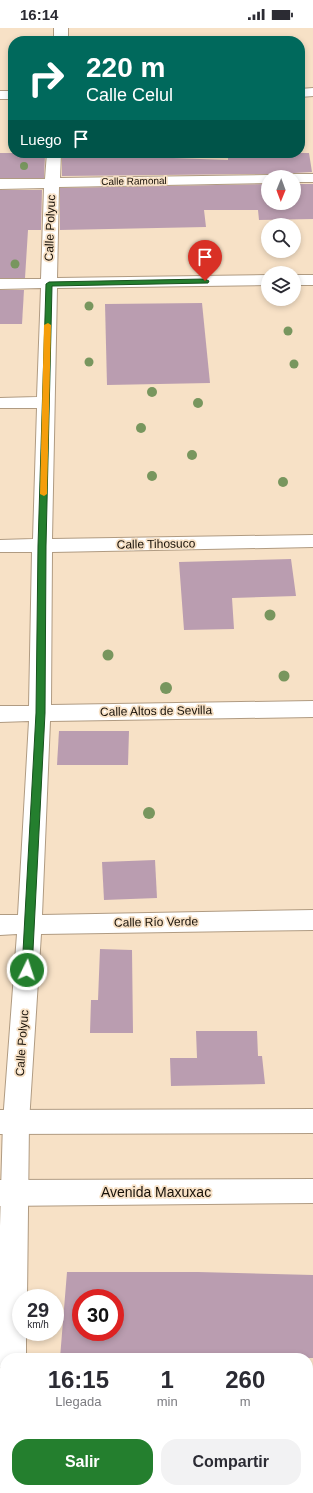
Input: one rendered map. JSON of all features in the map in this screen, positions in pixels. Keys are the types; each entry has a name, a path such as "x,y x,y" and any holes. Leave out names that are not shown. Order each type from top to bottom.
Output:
{"street":[{"name":"Calle Polyuc","path":"11,1353 8,1122 30,924 40,713 42,546 54,158"},
{"path":"301,178 313,178"},
{"name":"Calle Ramonal","path":"0,184 261,179"},
{"path":"0,284 261,280"},
{"path":"301,280 313,280"},
{"path":"0,403 46,402"},
{"name":"Calle Tihosuco","path":"0,546 313,541"},
{"name":"Calle Altos de Sevilla","path":"0,714 313,709"},
{"name":"Calle Río Verde","path":"0,925 313,920"},
{"path":"8,1122 313,1121"},
{"name":"Avenida Maxuxac","path":"8,1193 313,1191"}],"building":[{"path":"0,153 8,153 8,158 45,158 44,178 0,178"},
{"path":"305,153 309,153 312,172 301,173 301,170 261,170 261,174 62,176 62,158 173,158 228,160 228,158 305,158"},
{"path":"261,184 261,210 301,210 301,184 313,184 313,219 261,218 261,220 259,220 258,210 204,210 206,227 60,230 60,188"},
{"path":"0,190 42,190 41,230 28,230 25,278 0,278"},
{"path":"0,290 24,290 22,324 0,324"},
{"path":"202,303 210,383 107,385 105,304"},
{"path":"291,559 296,596 232,598 234,629 184,630 179,562"},
{"path":"59,731 129,731 128,765 57,765"},
{"path":"155,860 157,898 104,900 102,862"},
{"path":"100,949 132,950 133,1033 90,1033 91,1000 98,1000"},
{"path":"196,1031 257,1031 258,1056 262,1056 265,1084 171,1086 170,1058 197,1058"},
{"path":"67,1272 198,1272 313,1275 313,1353 60,1353 61,1341 64,1341 64,1309"}],"slow traffic":[{"path":"44,494 48,325"}],"route":[{"path":"27,970 40,713 42,546 49,284 205,281"}]}
